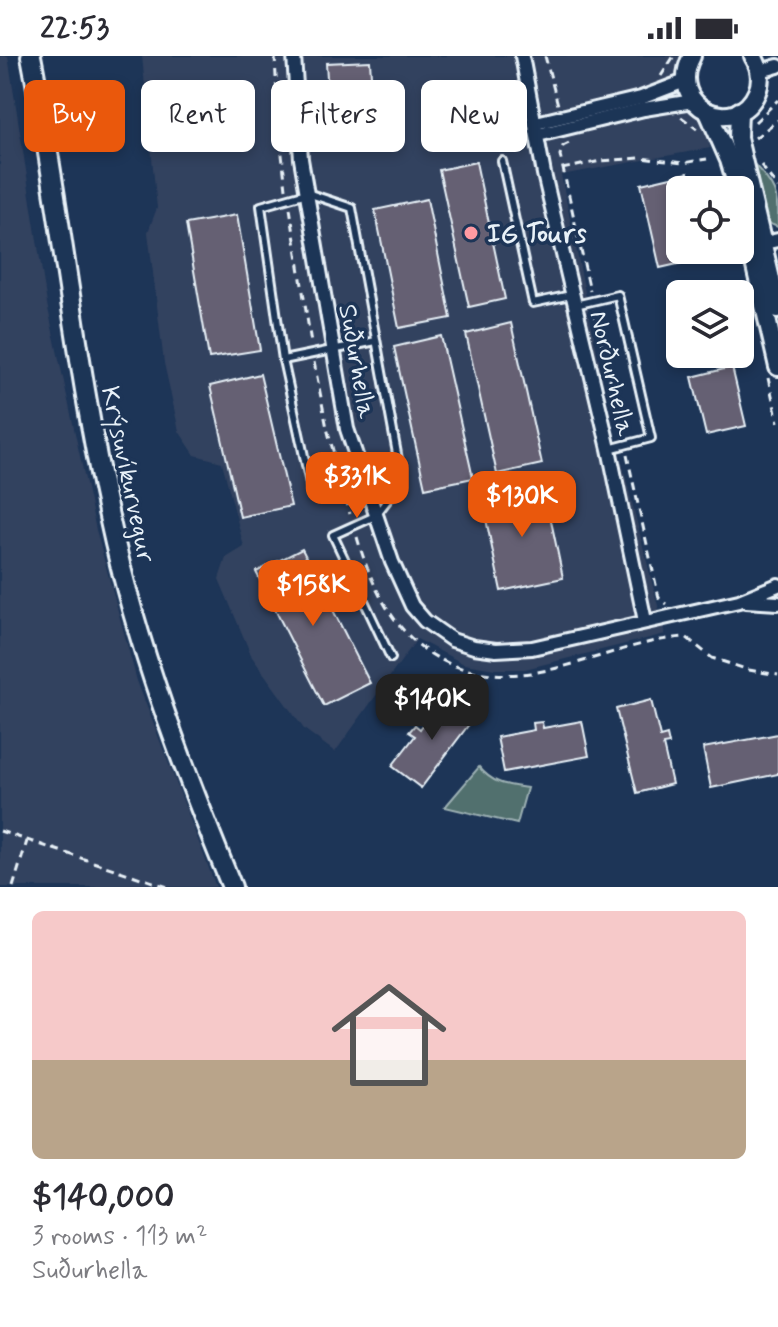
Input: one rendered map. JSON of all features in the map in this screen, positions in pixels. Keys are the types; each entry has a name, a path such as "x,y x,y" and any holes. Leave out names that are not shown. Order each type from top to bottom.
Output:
{"main road":[{"name":"Krýsuvíkurvegur","path":"31,56 89,423 110,523 131,608 174,738 232,887"}],"street":[{"name":"Suðurhella","path":"294,56 297,119 307,193 347,429 375,516 412,606 425,621 452,640 474,647 496,650 532,648 739,601 778,585"},
{"name":"Norðurhella","path":"522,56 544,174 609,449 645,621"},
{"path":"692,56 686,68 685,81 693,101 708,112 729,115 749,104 756,95 760,83 756,64 778,66"},
{"path":"537,129 662,91 685,81"},
{"path":"537,129 693,101"},
{"path":"739,111 738,138 771,242 778,309"},
{"path":"708,112 734,176"},
{"path":"754,262 778,367"},
{"name":"Suðurhella","path":"739,601 778,603"}],"lane":[{"path":"502,161 533,303 592,301 618,295 651,438 609,449"},
{"path":"311,488 283,360 261,206 307,193 352,208 402,481 375,516 333,535 391,658"},
{"path":"283,360 376,341"}],"path":[{"path":"545,56 554,96 561,107"},
{"path":"662,91 659,79 674,56"},
{"path":"753,124 778,100"},
{"path":"665,105 668,117 683,117 697,129"},
{"path":"755,138 778,120"},
{"path":"573,141 560,151 562,169 659,598 671,604"},
{"path":"710,152 716,163"},
{"path":"562,169 625,159 683,163 707,159"},
{"path":"759,162 778,188"},
{"path":"678,637 694,640 703,653 723,662 763,674 778,675"},
{"path":"0,831 168,887"},
{"path":"13,887 27,841"}],"shaded area":[{"path":"0,56 8,56 47,304 96,530 137,681 216,887 0,887"},
{"path":"142,56 693,56 710,148 561,175 610,415 665,634 525,669 495,669 464,664 417,639 335,752 304,729 252,657 219,579 226,558 244,547 222,462 195,455 179,431 164,363 148,232 157,208 151,152 255,152 255,80 144,80"}],"green space":[{"path":"752,162 774,191 778,227 765,222"},
{"path":"479,767 506,785 527,788 517,824 445,807"}],"building":[{"path":"370,61 371,80 327,80 326,63"},
{"path":"476,162 505,299 469,307 439,170"},
{"path":"666,178 666,264 677,264 660,268 641,184"},
{"path":"427,199 451,318 399,328 375,210"},
{"path":"237,215 260,350 209,358 186,224"},
{"path":"511,323 542,464 497,474 466,334"},
{"path":"441,336 473,478 425,488 394,347"},
{"path":"732,368 746,426 706,435 692,377"},
{"path":"260,374 291,506 240,517 210,386"},
{"path":"544,487 563,578 501,591 482,500"},
{"path":"302,549 370,683 324,706 256,572"},
{"path":"444,697 473,719 421,788 392,766 415,736 409,732 415,725 420,729"},
{"path":"651,700 660,737 667,735 669,744 663,745 672,784 637,793 616,709"},
{"path":"582,721 589,756 504,772 497,737 534,730 533,723 542,722 543,728"},
{"path":"778,734 778,774 711,788 703,748"}],"place":[{"name":"IG Tours","path":"471,233"}]}
